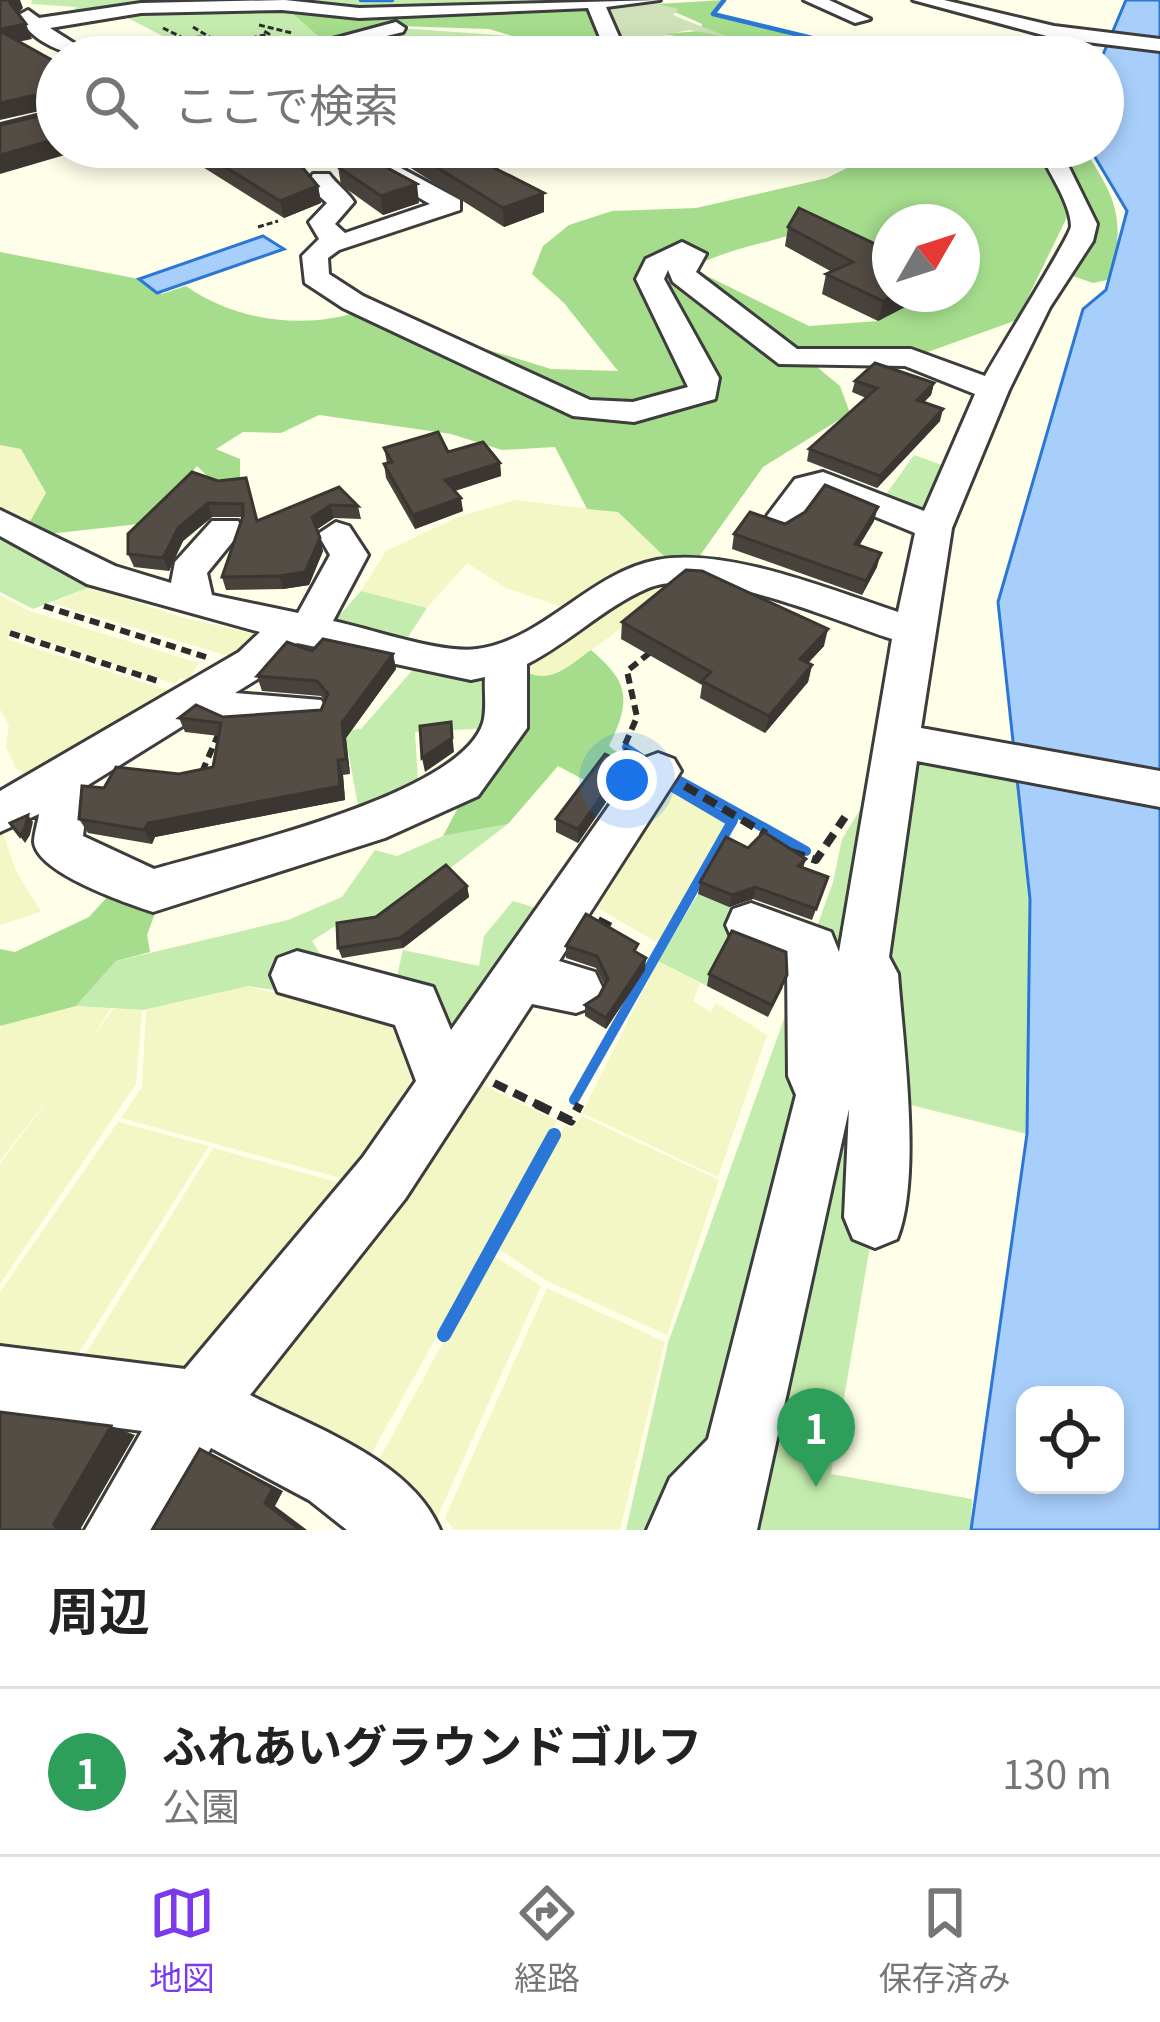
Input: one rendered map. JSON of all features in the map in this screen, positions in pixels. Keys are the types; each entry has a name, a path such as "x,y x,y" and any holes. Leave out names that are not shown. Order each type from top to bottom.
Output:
{"street":[{"path":"32,0 26,19 51,36"},
{"path":"32,25 141,8 282,5 359,13 651,0"},
{"path":"813,0 861,19"},
{"path":"922,0 1110,36"},
{"path":"596,5 610,36"},
{"path":"360,36 397,27"},
{"path":"1061,36 1066,28"},
{"path":"1124,38 1160,45"},
{"path":"0,132 36,123"},
{"path":"336,168 451,205 387,226 372,218 338,234 314,256 315,277 353,302 584,409 634,412 704,392 703,378 650,278 656,265 682,250 693,254 680,266 683,276 790,358 897,356 961,407"},
{"path":"338,234 322,229 322,222 342,202 319,185 369,168"},
{"path":"931,447 1080,241 1084,224 1058,168"},
{"path":"906,377 961,407"},
{"path":"721,1530 817,1121 868,941 911,742 913,631 961,407"},
{"path":"832,468 868,501"},
{"path":"785,517 807,486 823,483 934,528"},
{"path":"0,521 101,575 194,604 471,665 506,661 600,598 638,576 666,568 734,580 913,631"},
{"path":"194,604 188,571 225,529"},
{"path":"0,813 204,687 254,662 297,630 349,555 335,534"},
{"path":"46,788 64,803 58,844 138,874 153,892 423,783 462,783 505,728 506,661"},
{"path":"204,687 306,711"},
{"path":"911,742 1160,789"},
{"path":"121,1530 199,1405 368,1199 658,771"},
{"path":"751,926 813,948 817,1121"},
{"path":"868,941 878,1097 875,1217"},
{"path":"297,975 414,1005 452,1074"},
{"path":"519,977 576,989"},
{"path":"0,1379 199,1405 334,1475 404,1530"},
{"path":"683,1530 695,1503 738,1458"}],"path":[{"path":"259,36 268,34 255,25 305,36"},
{"path":"158,26 179,36"},
{"path":"258,227 278,221"},
{"path":"44,606 204,687"},
{"path":"10,633 204,687"},
{"path":"660,645 627,670 638,717 623,749 752,823 791,852 816,860 852,809"},
{"path":"194,793 210,753 204,687"},
{"path":"210,753 224,755"},
{"path":"452,1074 571,1120 580,1103"}],"green space":[{"path":"32,0 633,0 378,10 284,7 318,36 163,36 112,10 80,16 73,12 76,7 31,4"},
{"path":"724,0 716,14 794,36 662,34 700,31 702,24 657,4"},
{"path":"657,4 679,9 673,15 726,36 689,30 664,35 671,36 613,36 600,7"},
{"path":"282,5 353,17 588,5 599,36 513,36 489,29 397,26 355,36 318,36"},
{"path":"400,28 511,36 368,36"},
{"path":"847,168 1048,168 1068,215 1017,320 911,358 872,348 815,357 817,367 840,386 850,413 763,467 696,561 668,560 618,512 587,509 555,447 502,450 451,434 319,415 281,433 243,432 216,449 240,459 240,483 216,485 197,466 148,523 48,534 29,523 46,493 21,449 0,445 0,252 139,279 162,294 186,286 226,307 270,319 316,320 361,311 551,369 618,371 564,303 532,274 543,246 569,225 612,211 696,208 827,178","holes":["872,204 980,204 980,312 895,312 878,321 809,326 691,268 814,227 872,263"]},
{"path":"1066,168 1096,168 1111,196 1117,224 1112,279 1093,283 1067,274 1091,237"},
{"path":"0,445 21,449 46,493 29,523 0,509"},
{"path":"914,455 942,465 920,515 882,500"},
{"path":"515,500 618,512 668,560 636,563 606,577 571,610 506,588 467,563 427,608 361,591 386,551 458,517"},
{"path":"0,534 90,587 33,609 0,592"},
{"path":"691,578 551,679 535,679 516,667 532,664 566,640 622,592"},
{"path":"90,587 184,618 265,636 245,661 52,603"},
{"path":"361,591 427,608 404,643 329,627"},
{"path":"0,595 30,611 199,663 188,681 180,678 175,684 13,630 7,639 173,692 38,784 16,768 6,748 9,725 0,709"},
{"path":"591,650 612,671 622,691 621,715 609,746 647,775 640,783 605,768 586,781 558,766 508,824 443,836 470,785 516,667 547,676"},
{"path":"417,665 487,672 495,728 415,732 419,796 360,817 348,750 326,732 361,729"},
{"path":"912,753 1016,764 1030,899 1027,1134 879,1097 875,1217 831,1474 972,1499 971,1530 683,1530"},
{"path":"880,777 736,1377 672,1530 626,1530 668,1343 833,882 842,839"},
{"path":"663,785 729,823 661,945 581,898"},
{"path":"508,824 377,924 335,926 312,941 322,957 274,990 248,986 144,1010 76,1006 116,961 288,920 342,897 375,850 397,856 443,836"},
{"path":"0,826 17,873 41,912 0,925"},
{"path":"698,894 747,914 707,986 658,961"},
{"path":"109,895 158,905 147,935 150,952 116,961 76,1006 0,1026 0,949 15,952 89,917"},
{"path":"513,901 536,908 541,921 445,1054 416,981 397,976 403,950 479,966 484,936"},
{"path":"658,961 700,983 693,1001 711,1012 716,1003 767,1035 718,1177 582,1113"},
{"path":"248,986 408,1025 429,1074 366,1185 121,1118 142,1087 146,1010"},
{"path":"76,1006 111,1008 91,1040 113,1009 142,1010 136,1084 0,1284 0,1164 64,1078 0,1161 0,1030 3,1024"},
{"path":"473,1080 557,1121 356,1481 234,1396"},
{"path":"582,1116 719,1180 667,1335 547,1281 496,1247 565,1125 571,1128"},
{"path":"118,1122 209,1146 68,1370 0,1362 0,1292"},
{"path":"213,1148 351,1186 198,1387 75,1371"},
{"path":"491,1254 541,1286 432,1529 367,1482"},
{"path":"547,1288 665,1342 620,1530 454,1530 445,1518"}],"water":[{"path":"1126,0 1160,0 1160,1530 971,1530 1027,1134 1030,899 998,602 1083,309 1106,290 1127,211 1101,168 1124,168 1124,36 1111,36"},
{"path":"263,236 284,249 157,293 139,279"}],"building":[{"path":"0,0 12,0 26,24 0,29"},
{"path":"0,31 36,51 36,95 0,103"},
{"path":"36,117 36,145 0,155 0,125"},
{"path":"227,168 303,168 318,186 280,201"},
{"path":"339,168 388,168 417,184 381,196"},
{"path":"438,168 495,168 544,193 503,208"},
{"path":"799,208 872,242 872,296 826,274 853,262 788,227"},
{"path":"875,363 934,383 917,400 943,409 880,476 809,449 877,388 855,381"},
{"path":"438,432 448,452 483,442 500,463 445,480 461,498 413,515 384,464 392,462 384,448"},
{"path":"192,472 218,481 246,478 257,521 339,487 358,506 331,505 312,517 320,538 305,572 222,577 243,504 208,503 178,528 163,558 128,554 128,534"},
{"path":"825,485 878,507 855,544 881,553 866,581 734,534 750,512 785,524 805,512"},
{"path":"686,570 702,571 828,629 800,659 812,665 769,716 702,681 711,672 622,622"},
{"path":"323,639 393,654 342,723 346,759 338,760 340,786 148,823 144,830 79,819 82,786 104,788 116,767 179,774 213,767 221,723 179,718 196,705 223,717 321,710 328,694 317,681 257,676 287,642 312,651"},
{"path":"451,722 452,738 422,758 420,726"},
{"path":"605,754 625,763 578,829 556,819"},
{"path":"28,815 25,828 20,836 10,823"},
{"path":"764,832 806,859 798,866 828,877 816,909 755,887 732,895 700,882 726,837 748,848"},
{"path":"446,865 467,886 400,938 338,948 337,923 376,917"},
{"path":"586,914 638,944 634,951 646,958 606,1018 585,1005 599,996 608,979 597,956 566,946"},
{"path":"732,931 786,952 787,975 772,1005 709,974"},
{"path":"0,1412 111,1426 54,1524 57,1530 0,1530"},
{"path":"200,1449 273,1488 265,1503 300,1530 152,1530"}],"waterway":[{"path":"361,0 392,0"},
{"path":"724,0 713,14 804,36"},
{"path":"626,747 650,763"},
{"path":"669,775 806,851"},
{"path":"664,782 732,822"},
{"path":"574,1100 732,822"},
{"path":"444,1335 554,1135"}],"place":[{"name":"ふれあいグラウンドゴルフ","path":"816,1487"}]}
